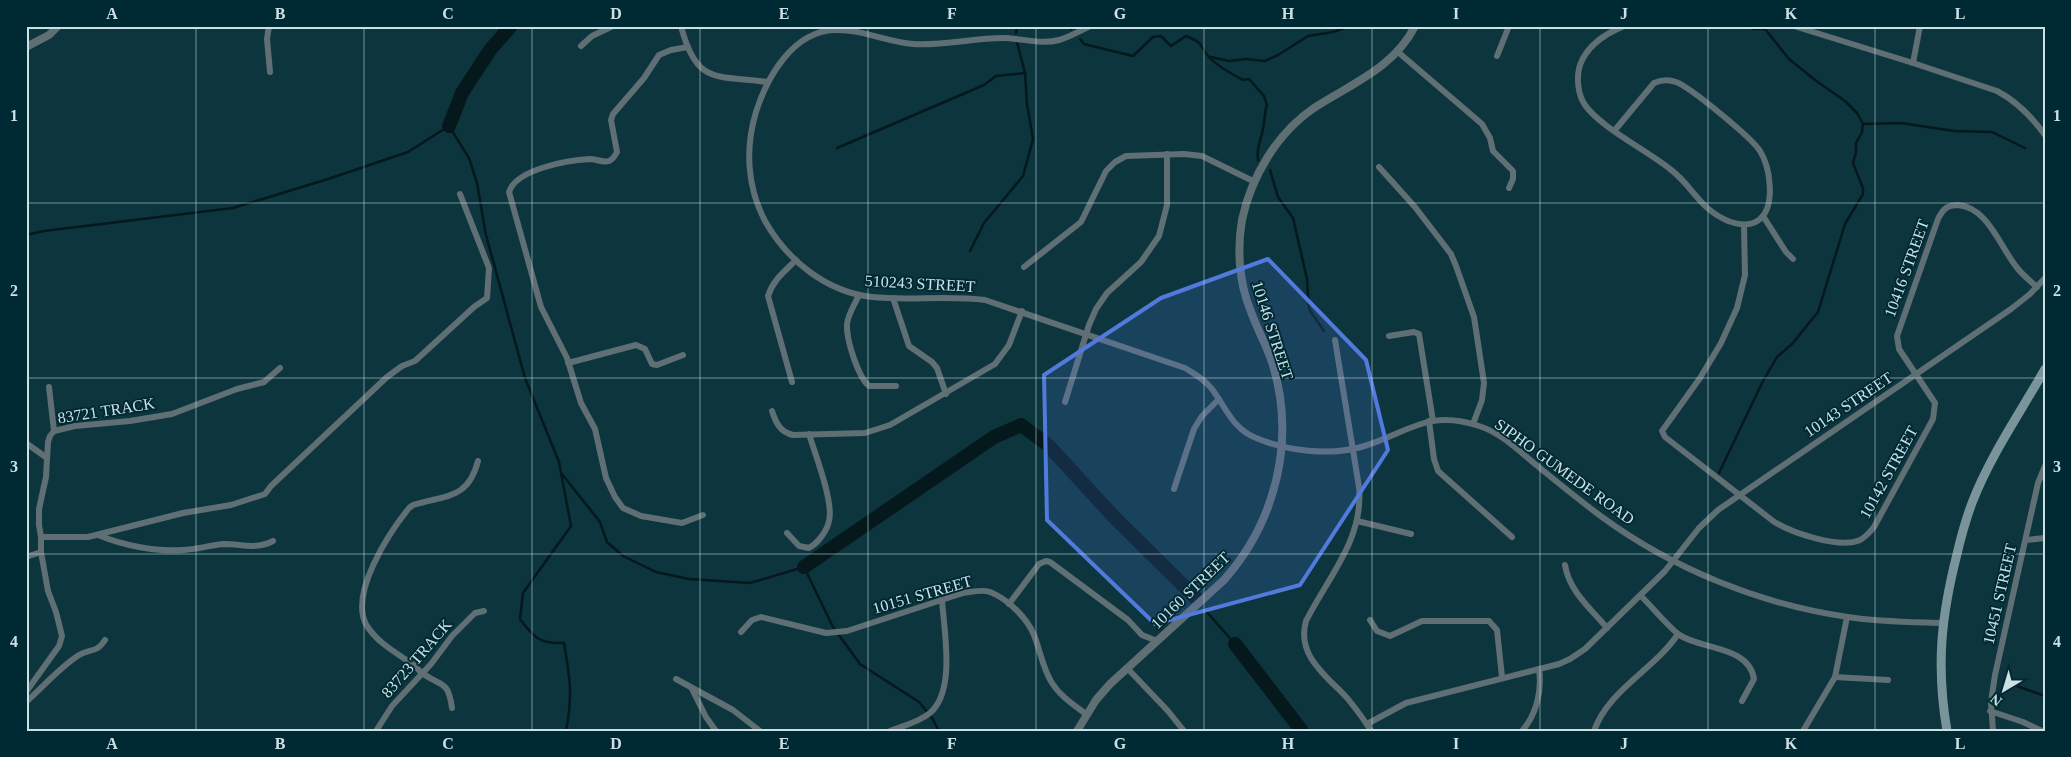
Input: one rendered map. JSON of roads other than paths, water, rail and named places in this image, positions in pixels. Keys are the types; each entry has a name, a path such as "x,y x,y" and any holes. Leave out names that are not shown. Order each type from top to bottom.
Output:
{"main road":[{"path":"1947,731 1940,663 1942,623 1947,591 1972,503 1988,468 2045,369"}],"street":[{"path":"26,46 49,35 58,26"},
{"path":"269,26 267,39 270,72"},
{"path":"581,46 592,36 613,26"},
{"path":"681,26 694,61 702,70 712,76 767,82"},
{"name":"510243 STREET","path":"1090,26 1053,41 1004,38 929,44 903,42 847,31 824,32 808,38 791,50 767,82 750,130 748,150 750,172 755,198 765,221 779,242 796,260 826,282 859,295 893,298 972,298 998,303 1185,368 1203,380 1241,430 1258,439 1283,446"},
{"name":"10146 STREET","path":"1283,446 1282,419 1277,382 1271,361 1249,308 1241,274 1242,221 1255,182 1274,148 1297,122 1316,107 1377,70 1398,52 1415,26"},
{"path":"1497,56 1509,26"},
{"path":"1615,130 1654,83 1670,80 1682,85 1746,136 1760,150 1766,163 1770,188 1769,206 1763,216 1757,221 1744,225 1729,222 1710,212 1675,173 1615,130 1586,106 1579,92 1578,76 1582,61 1593,46 1608,33 1624,26"},
{"path":"1794,26 1987,87 2007,97 2027,112 2045,135"},
{"path":"1913,63 1920,26"},
{"path":"688,47 672,50 659,56 644,78 613,114 611,120 616,152 611,160 607,162 592,159 575,160 535,170 514,181 510,196 541,307 568,363 581,403 595,429 606,478 618,504 635,515 678,523 686,523 703,515"},
{"path":"1398,52 1482,124 1490,138 1493,151 1512,171 1513,179 1509,188"},
{"path":"1024,267 1080,222 1106,171 1115,162 1126,156 1167,154 1202,156 1255,182"},
{"path":"1065,402 1093,315 1101,301 1116,284 1141,262 1159,236 1167,205 1167,154"},
{"path":"1379,167 1416,207 1451,254 1459,272 1474,317 1484,383 1482,400 1473,424"},
{"path":"41,537 88,537 183,513 231,505 265,494 271,486 280,480 387,377 402,366 416,362 474,306 487,298 489,268 460,194"},
{"name":"10416 STREET","path":"1915,375 1899,350 1897,336 1938,219 1944,208 1962,206 1978,214 1986,222 2014,264 2037,287"},
{"path":"1763,216 1786,252 1793,259"},
{"name":"10142 STREET","path":"1744,225 1745,275 1737,308 1721,343 1700,378 1664,425 1662,432 1665,437 1773,522 1790,531 1830,541 1853,542 1861,539 1880,519 1933,419 1935,403 1915,375"},
{"path":"792,382 768,296 777,278 796,260"},
{"name":"10143 STREET","path":"1367,724 1406,703 1539,669 1570,659 1641,596 1674,561 1703,524 1739,494 2011,310 2045,278"},
{"path":"859,295 847,326 859,371 869,386 896,386"},
{"path":"893,298 909,346 932,362 937,368 946,394"},
{"path":"772,412 779,428 786,433 854,434 874,431 890,425 946,394 994,364 1009,345 1022,311"},
{"path":"1389,336 1414,332 1419,334 1431,421 1434,459 1438,471 1512,537"},
{"path":"1335,340 1360,496 1357,521 1348,549 1310,613 1304,630 1305,646 1312,662 1347,699 1371,731"},
{"path":"568,363 636,345 645,349 652,364 657,365 683,356"},
{"name":"83721 TRACK","path":"26,692 59,646 62,636 48,591 38,525 39,509 46,477 50,436 54,430 172,414 237,389 264,382 280,368"},
{"path":"49,387 54,430"},
{"path":"1174,489 1194,429 1202,416 1219,399"},
{"name":"SIPHO GUMEDE ROAD","path":"1283,446 1326,451 1352,449 1431,421 1450,420 1473,424 1502,438 1604,519 1674,561 1739,589 1815,611 1848,617 1896,622 1942,623"},
{"path":"787,533 799,546 809,548 825,531 830,520 830,507 809,434"},
{"path":"26,443 47,458"},
{"name":"10160 STREET","path":"1077,731 1086,714 1106,690 1127,668 1224,580 1248,550 1272,500 1283,446"},
{"path":"452,708 449,693 442,683 423,674 413,664 382,644 366,624 362,604 365,588 378,558 409,508 418,503 451,496 460,492 470,482 478,461"},
{"name":"10451 STREET","path":"1993,731 1990,711 1996,675 2038,483 2045,466"},
{"path":"1357,521 1412,534"},
{"path":"98,535 110,540 152,548 181,550 221,544 241,544 257,547 273,541"},
{"path":"2026,540 2045,538"},
{"path":"26,557 41,552"},
{"path":"1009,604 1039,564 1046,561 1050,562 1128,620 1142,635 1157,641"},
{"path":"1565,565 1573,588 1607,628"},
{"name":"10151 STREET","path":"742,632 752,620 761,617 814,631 839,632 964,593 989,592 1009,604 1031,628 1051,682 1064,697 1086,714"},
{"path":"1641,596 1678,634 1731,653 1749,667 1754,679 1742,701"},
{"path":"890,731 929,714 943,692 946,663 942,600"},
{"name":"83723 TRACK","path":"376,731 392,706 423,674 473,614 484,612"},
{"path":"1802,731 1835,677 1848,617"},
{"path":"1370,620 1378,631 1390,636 1422,621 1489,621 1497,630 1502,677"},
{"path":"1594,731 1598,719 1608,705 1668,647 1678,634"},
{"path":"26,702 66,664 82,654 100,648 105,640"},
{"path":"1127,668 1168,711 1184,731"},
{"path":"1522,731 1528,724 1540,693 1539,669"},
{"path":"1835,677 1888,680"},
{"path":"676,680 733,710 760,731"},
{"path":"692,689 706,717 716,731"},
{"path":"1990,711 2023,722 2042,731"}],"waterway":[{"path":"449,126 462,93 490,50 511,26"},
{"path":"1016,33 1017,26"},
{"path":"1066,26 1071,29"},
{"path":"1211,57 1229,61 1246,59 1265,61 1308,36 1333,32 1350,26"},
{"path":"1719,473 1762,383 1777,357 1792,344 1818,312 1845,224 1863,194 1863,188 1853,163 1856,143 1862,132 1863,124 1857,113 1845,101 1789,59 1765,29 1753,29"},
{"path":"1080,39 1084,44 1133,56 1153,37 1161,36 1171,46 1186,36 1196,41 1217,64 1243,80 1249,79 1264,96 1267,105 1258,148 1258,160"},
{"path":"970,251 984,223 1023,176 1033,139 1027,104 1025,73 1017,42"},
{"path":"837,148 984,85 996,76 1025,73"},
{"path":"1863,124 1901,123 1954,131 1992,132 2025,148"},
{"path":"26,235 44,231 233,208 408,152 449,126 469,158 477,183 486,235 525,378 559,462 571,526 523,593 520,619 529,631 543,641 564,643 570,687 566,731"},
{"path":"1270,170 1278,197 1293,218 1307,279 1309,309 1324,331"},
{"path":"804,567 994,437 1021,425 1048,445 1114,517 1196,598"},
{"path":"562,474 600,522 607,542 623,556 656,572 689,579 750,583 804,567 833,627 860,664 919,702 932,718 939,731"},
{"path":"1206,611 1235,644"},
{"path":"1235,644 1302,731"},
{"path":"2008,683 2045,696"}]}
